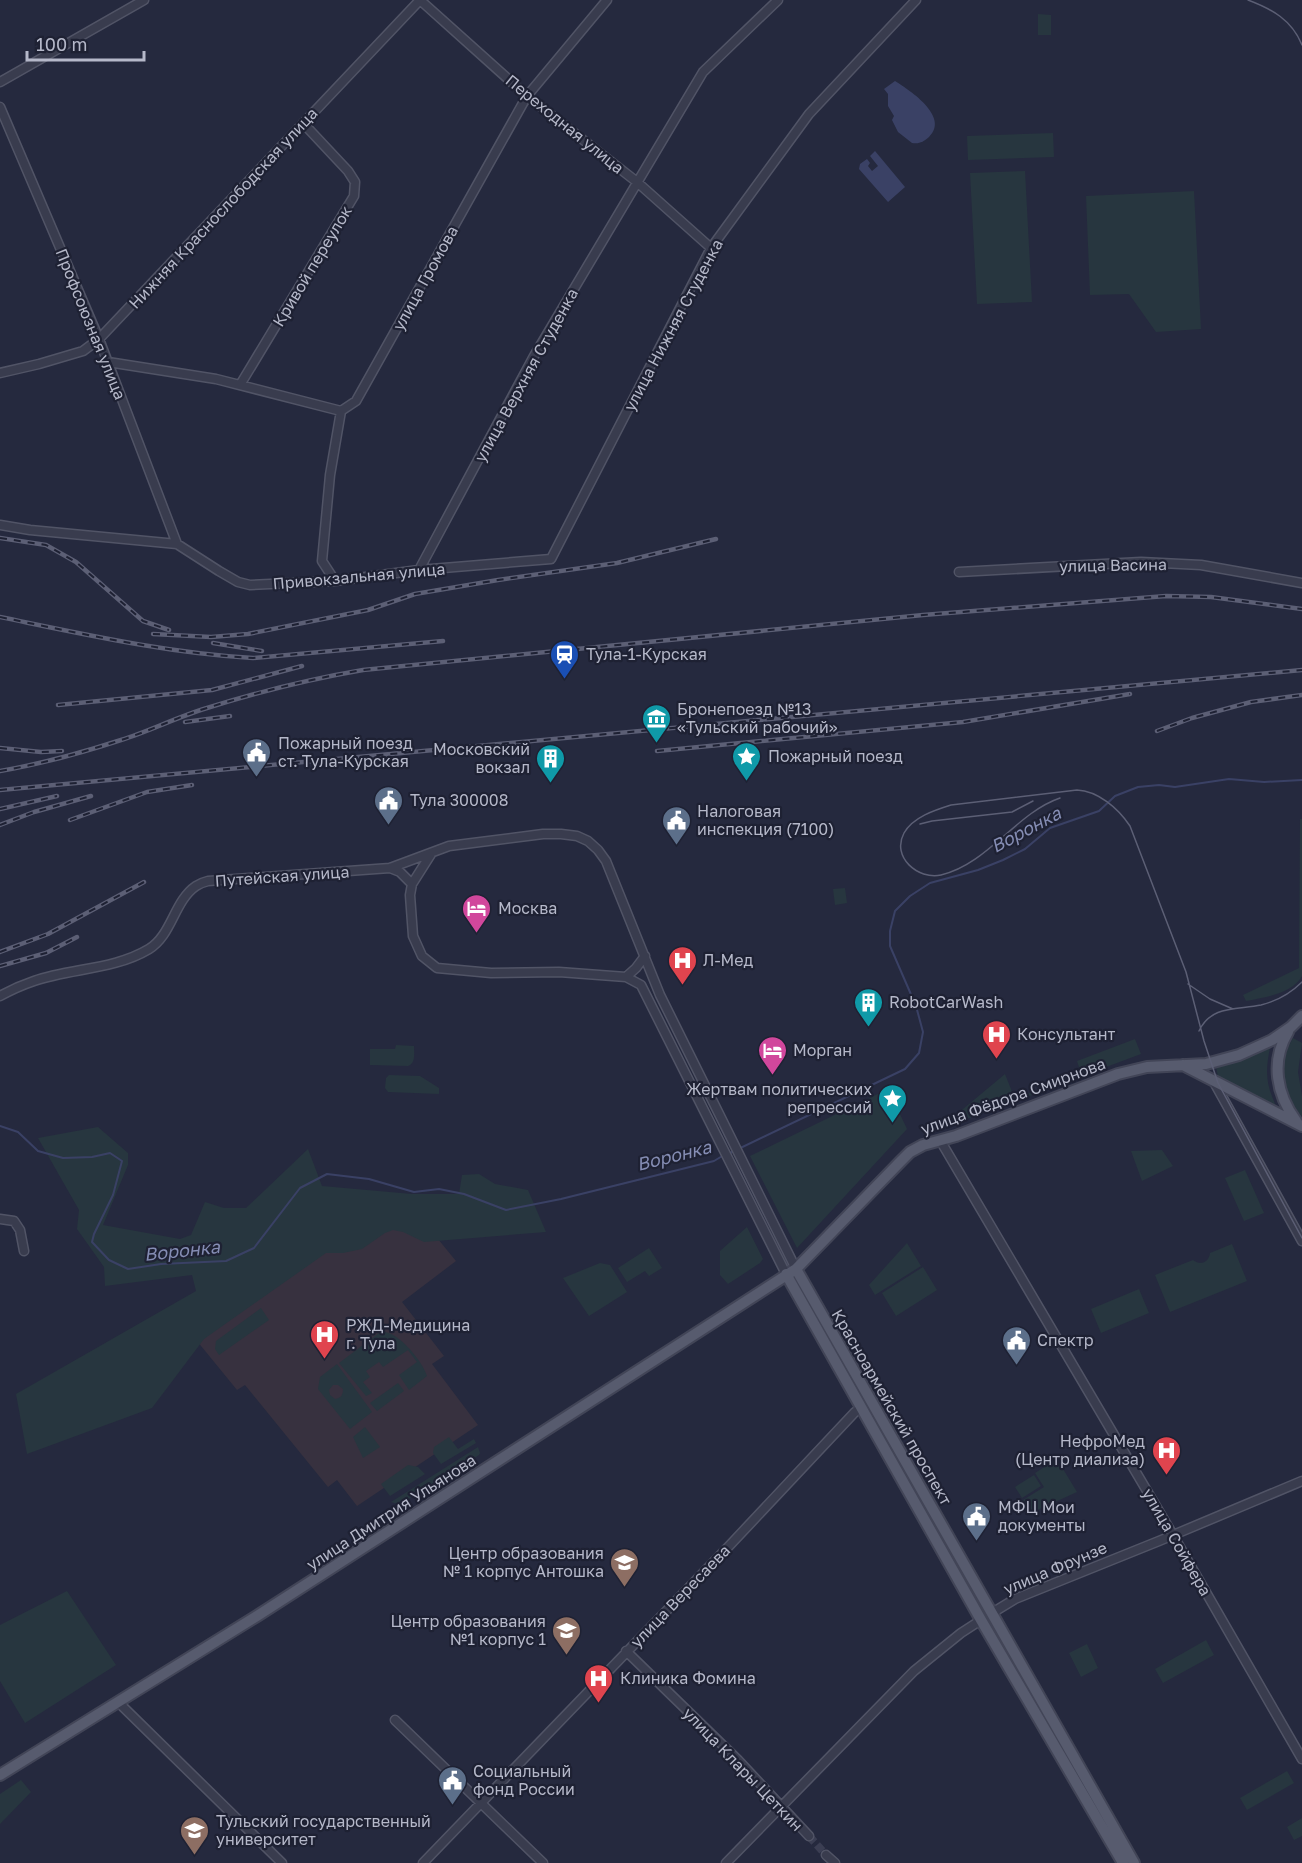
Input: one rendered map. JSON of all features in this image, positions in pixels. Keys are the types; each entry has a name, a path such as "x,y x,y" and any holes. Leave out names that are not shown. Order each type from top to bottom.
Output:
{"main road":[{"path":"1300,1125 1284,1101 1277,1072 1279,1053 1291,1027 1302,1016"},
{"name":"улица Фёдора Смирнова","path":"791,1272 910,1152 924,1145 956,1136 1118,1074 1147,1067 1208,1063 1239,1054 1272,1040 1291,1027"},
{"path":"1208,1063 1214,1082"},
{"path":"1183,1065 1300,1125"},
{"name":"Красноармейский проспект","path":"791,1272 861,1408 1123,1863"},
{"name":"Красноармейский проспект","path":"791,1272 992,1613 1134,1863"},
{"name":"улица Дмитрия Ульянова","path":"0,1775 605,1393 791,1272"},
{"name":"улица Фрунзе","path":"981,1620 992,1613"}],"street":[{"path":"0,82 144,0"},
{"name":"Переходная улица","path":"420,0 527,96 637,182 711,248"},
{"name":"Нижняя Краснослободская улица","path":"0,373 83,351 99,339 420,0"},
{"name":"улица Громова","path":"341,411 356,401 527,96 607,0"},
{"name":"улица Верхняя Cтуденка","path":"419,570 534,356 703,72 777,0"},
{"name":"улица Нижняя Cтуденкa","path":"551,559 711,248 809,114 916,0"},
{"name":"Профсоюзная улица","path":"0,107 99,339 177,544"},
{"name":"Кривой переулок","path":"240,385 354,196 355,182 348,171 303,123"},
{"path":"108,362 216,379 341,411 330,476 322,561 335,581"},
{"name":"Привокзальная улица","path":"0,525 177,544 238,582 250,585 335,581 419,570 551,559"},
{"name":"улица Васина","path":"959,572 1141,562 1201,565 1302,583"},
{"name":"Красноармейский проспект","path":"431,854 449,846 531,835 561,834 577,836 598,850 606,861 667,1011 741,1160 791,1272"},
{"path":"431,854 412,884 410,895 412,936 422,956 437,968 491,973 559,972 626,977 645,956"},
{"name":"Путейская улица","path":"0,996 34,981 114,963 149,949 156,944 168,927 185,897 196,886 208,880 390,868 431,854"},
{"path":"390,868 400,872 412,884"},
{"name":"Красноармейский проспект","path":"626,977 641,986 731,1166 791,1272"},
{"path":"1214,1082 1302,1241"},
{"path":"705,1111 717,1111"},
{"name":"улица Сойфера","path":"940,1140 1302,1759"},
{"path":"0,1219 14,1221 20,1230 24,1251"},
{"name":"улица Вересаева","path":"423,1863 861,1408"},
{"name":"улица Фрунзе","path":"992,1613 1015,1599 1302,1480"},
{"name":"улица Фрунзе","path":"726,1863 914,1671 981,1620"},
{"name":"улица Клары Цеткин","path":"626,1652 738,1760 809,1836"},
{"path":"118,1702 282,1863"},
{"path":"395,1720 543,1863"},
{"path":"826,1855 835,1863"}],"shaded area":[{"path":"1038,14 1051,15 1051,35 1038,35"},
{"path":"1053,133 1054,157 968,160 967,136"},
{"path":"1025,171 1032,302 977,304 970,173"},
{"path":"1194,191 1201,329 1156,332 1129,294 1090,295 1086,196"},
{"path":"1300,819 1302,819 1302,976 1298,982 1285,991 1246,1001 1243,995 1299,968"},
{"path":"845,888 847,903 835,905 833,889"},
{"path":"1293,1038 1302,1043 1298,1072 1302,1096 1302,1117 1290,1099 1284,1079 1285,1058"},
{"path":"1135,1039 1141,1054 1082,1076 1077,1061"},
{"path":"396,1045 414,1046 414,1058 411,1065 370,1065 370,1049 395,1049"},
{"path":"1270,1048 1267,1078 1276,1106 1218,1076 1216,1067"},
{"path":"1005,1074 1015,1099 1061,1080 1063,1084 939,1129"},
{"path":"389,1075 420,1076 439,1088 439,1094 388,1092 385,1088 386,1078"},
{"path":"888,1089 907,1129 797,1248 750,1156"},
{"path":"98,1127 128,1153 128,1165 103,1225 180,1239 191,1235 205,1202 224,1208 246,1208 308,1149 322,1186 412,1194 459,1194 462,1175 479,1174 495,1184 528,1190 546,1232 424,1242 393,1230 362,1249 343,1253 326,1253 204,1339 152,1408 27,1454 16,1394 196,1291 192,1275 105,1286 104,1267 77,1229 79,1210 38,1138"},
{"path":"1162,1150 1173,1166 1142,1181 1131,1151"},
{"path":"1245,1170 1264,1213 1244,1221 1225,1178"},
{"name":"РЖД-Медицина г. Тула","path":"376,1211 424,1222 456,1261 402,1302 444,1356 432,1364 478,1425 357,1506 337,1480 328,1487 245,1385 237,1390 197,1341"},
{"path":"747,1227 763,1259 728,1284 720,1275 720,1251"},
{"path":"907,1243 921,1266 875,1295 869,1285"},
{"path":"1232,1244 1247,1281 1170,1312 1155,1275 1193,1260 1199,1263 1204,1262 1210,1253"},
{"path":"649,1248 662,1268 649,1276 645,1271 627,1282 618,1268"},
{"path":"600,1263 610,1265 627,1292 589,1316 563,1278"},
{"path":"923,1267 937,1290 896,1316 882,1293"},
{"path":"1139,1289 1149,1313 1101,1333 1091,1309"},
{"path":"261,1308 269,1320 219,1355 215,1349 216,1341"},
{"path":"385,1332 397,1338 410,1350 427,1376 409,1390 399,1375 417,1362 408,1350 383,1367 379,1362 366,1371 370,1377 363,1382 372,1393 366,1396 339,1363 379,1333"},
{"path":"337,1364 372,1412 350,1429 318,1389 320,1377","holes":["333,1385 338,1385 343,1389 343,1393 335,1399 330,1395 329,1390"]},
{"path":"398,1383 404,1391 377,1411 370,1403"},
{"path":"365,1427 380,1447 363,1458 353,1437"},
{"path":"449,1437 458,1449 474,1439 476,1443 441,1464 433,1453 434,1447"},
{"path":"478,1447 479,1455 402,1503 391,1502"},
{"path":"1057,1459 1077,1492 1031,1513 1023,1500 1044,1487 1035,1473"},
{"path":"408,1465 418,1467 425,1474 390,1496 381,1484"},
{"path":"1034,1475 1041,1486 1022,1498 1015,1487"},
{"path":"67,1591 116,1665 25,1723 0,1681 0,1625"},
{"path":"1206,1640 1214,1655 1163,1683 1155,1669"},
{"path":"1087,1644 1098,1668 1081,1677 1069,1653"},
{"path":"1287,1771 1294,1783 1247,1810 1240,1798"},
{"path":"21,1780 31,1792 0,1824 0,1794"},
{"path":"1302,1818 1302,1836 1294,1840 1287,1827"}],"water":[{"path":"895,81 910,91 932,113 935,121 934,129 929,137 921,142 912,143 898,132 892,120 894,116 888,106 888,94 884,89"},
{"path":"875,151 905,187 888,202 859,169 860,164 867,159 872,171 878,166 870,156"}],"waterway":[{"name":"Воронка","path":"730,1153 905,1069 919,1053 923,1032 916,1006 890,946 890,931 895,911 910,896 930,883 978,870 1003,860 1025,849 1050,828 1099,811 1115,796 1138,787 1159,785 1175,787 1229,779 1264,782 1302,780"},
{"name":"Воронка","path":"0,1126 18,1132 38,1151 63,1158 92,1157 110,1153 122,1161 113,1195 92,1242 109,1260 128,1269 161,1264 226,1261 254,1248 300,1188 327,1174 369,1179 414,1192 439,1189 464,1194 506,1210 561,1199 714,1161 724,1155"}],"tunnel":[{"path":"809,1836 826,1855"}],"tram line":[{"path":"1248,0 1280,16 1293,29 1302,45"},
{"path":"1060,798 1029,815 973,860 941,875 932,876 916,870 909,865 901,850 901,842 908,827 925,815 951,805 1077,790 1100,797 1120,813 1130,826 1186,972 1204,1041 1218,1083 1302,1238"},
{"path":"920,824 1012,812 1033,801"},
{"path":"1199,1031 1210,1017 1218,1013 1273,1001 1302,982"},
{"path":"1188,984 1210,999 1233,1009"}],"railway":[{"path":"0,538 46,545 76,562 143,621 169,630"},
{"path":"153,634 211,637 248,634 368,610 415,594 617,563 716,539"},
{"path":"0,771 46,762 91,749 245,697 363,670 923,615 1166,596 1211,597 1302,609"},
{"path":"0,617 157,647 253,658 443,641"},
{"path":"213,643 262,651"},
{"path":"58,705 212,690 302,666"},
{"path":"0,790 1302,670"},
{"path":"657,751 963,722 1130,694"},
{"path":"1157,731 1192,718 1251,702 1302,695"},
{"path":"185,722 230,716"},
{"path":"0,748 41,752 62,751"},
{"path":"70,820 147,792 192,785"},
{"path":"0,809 57,796"},
{"path":"0,825 34,812 91,796"},
{"path":"0,952 48,934 144,882"},
{"path":"0,966 46,953 77,937"}],"place":[{"name":"Тула-1-Курская","path":"565,680"},
{"name":"Бронепоезд №13 «Тульский рабочий»","path":"656,744"},
{"name":"Пожарный поезд ст. Тула-Курская","path":"257,778"},
{"name":"Пожарный поезд","path":"747,782"},
{"name":"Московский вокзал","path":"551,784"},
{"name":"Тула 300008","path":"389,826"},
{"name":"Налоговая инспекция (7100)","path":"676,846"},
{"name":"Москва","path":"477,934"},
{"name":"Л-Мед","path":"682,986"},
{"name":"RobotCarWash","path":"868,1028"},
{"name":"Консультант","path":"996,1060"},
{"name":"Морган","path":"772,1076"},
{"name":"Жертвам политических репрессий","path":"893,1124"},
{"name":"РЖД-Медицина г. Тула","path":"325,1360"},
{"name":"Спектр","path":"1016,1366"},
{"name":"НефроМед (Центр диализа)","path":"1166,1476"},
{"name":"МФЦ Мои документы","path":"977,1542"},
{"name":"Центр образования № 1 корпус Антошка","path":"625,1588"},
{"name":"Центр образования №1 корпус 1","path":"567,1656"},
{"name":"Клиника Фомина","path":"599,1704"},
{"name":"Социальный фонд России","path":"452,1806"},
{"name":"Тульский государственный университет","path":"195,1856"}]}
